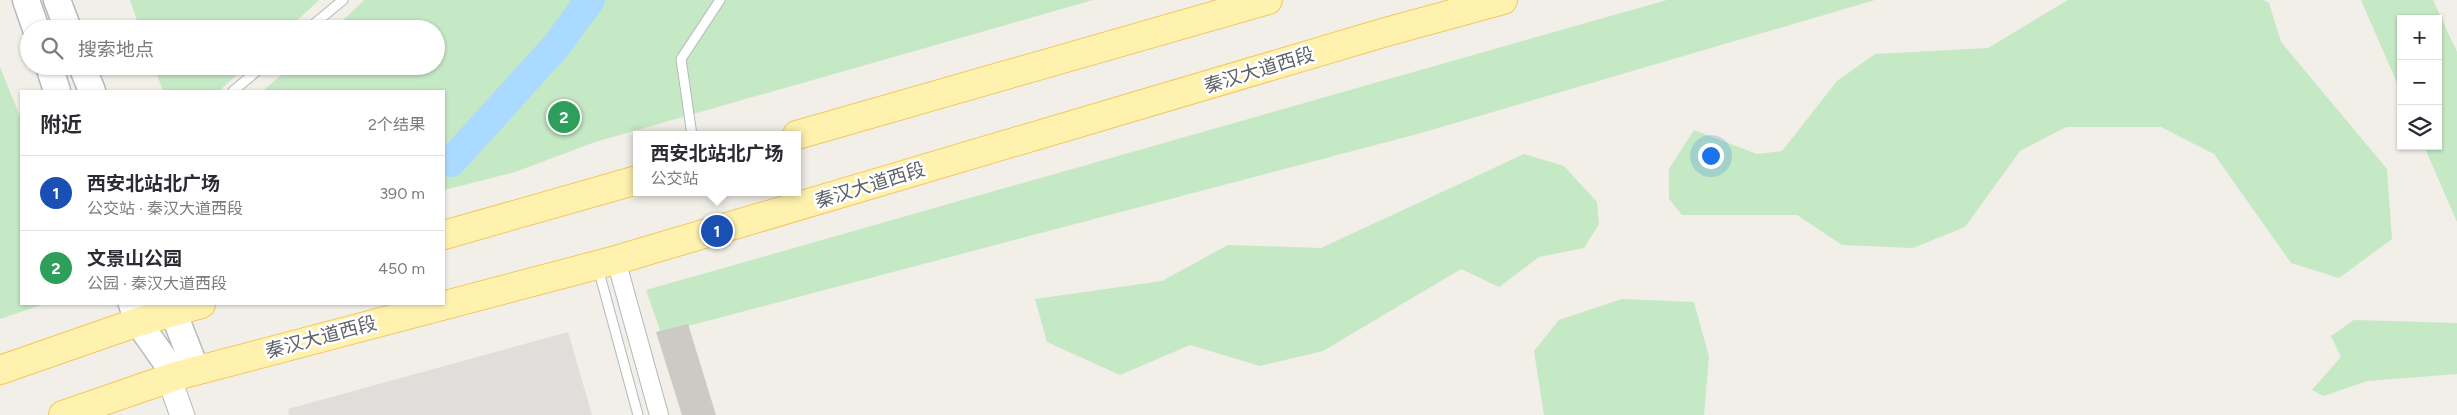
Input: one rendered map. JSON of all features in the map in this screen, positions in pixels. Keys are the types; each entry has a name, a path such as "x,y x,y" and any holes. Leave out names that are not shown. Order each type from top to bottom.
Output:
{"main road":[{"path":"801,134 1268,0"},
{"path":"1386,32 1450,0"},
{"name":"秦汉大道西段","path":"445,305 607,262 1386,32 1503,0"},
{"path":"445,235 633,181"},
{"path":"0,370 135,313 194,305"},
{"name":"秦汉大道西段","path":"63,415 180,375 445,305"}],"street":[{"path":"26,0 33,20"},
{"path":"58,0 65,20"},
{"path":"52,75 58,90"},
{"path":"86,75 92,90"},
{"path":"607,262 659,415"},
{"path":"172,308 180,375 179,415"},
{"path":"135,313 180,375"}],"lane":[{"path":"319,20 343,0"},
{"path":"691,131 681,59 720,0"},
{"path":"234,90 252,75"},
{"path":"607,262 638,415"},
{"path":"180,375 190,415"}],"shaded area":[{"path":"568,332 592,415 289,415 288,409"}],"green space":[{"path":"130,0 319,0 298,20 137,20"},
{"path":"364,0 1093,0 595,142 515,172 445,190 445,90 264,90 281,75 445,75 445,20 343,20"},
{"path":"1667,0 1875,0 1421,133 661,333 646,290"},
{"path":"2068,0 2263,0 2269,3 2281,42 2387,169 2392,239 2339,278 2291,263 2214,154 2161,127 2066,127 2020,151 1965,227 1913,248 1842,245 1797,215 1682,215 1669,199 1669,169 1694,130 1757,154 1782,151 1837,81 1875,54 1988,48"},
{"path":"2361,0 2433,0 2440,15 2397,15 2397,83"},
{"path":"2442,20 2457,52 2457,222 2426,150 2442,150"},
{"path":"0,67 20,117 20,305 41,305 0,319"},
{"path":"157,75 236,75 220,90 163,90"},
{"path":"1524,154 1564,166 1597,202 1599,224 1584,248 1539,257 1499,287 1461,269 1323,351 1260,366 1190,345 1120,375 1047,342 1035,299 1162,281 1228,245 1321,248"},
{"path":"1622,299 1694,302 1709,357 1704,415 1544,415 1534,351 1559,320"},
{"path":"2354,320 2457,323 2457,374 2367,381 2324,396 2312,390 2341,357 2331,336"}],"building":[{"path":"688,324 716,415 682,415 656,332"}],"waterway":[{"path":"451,162 557,45 590,0"}],"place":[{"name":"文景山公园","path":"564,117"},
{"name":"西安北站北广场","path":"717,231"}]}
